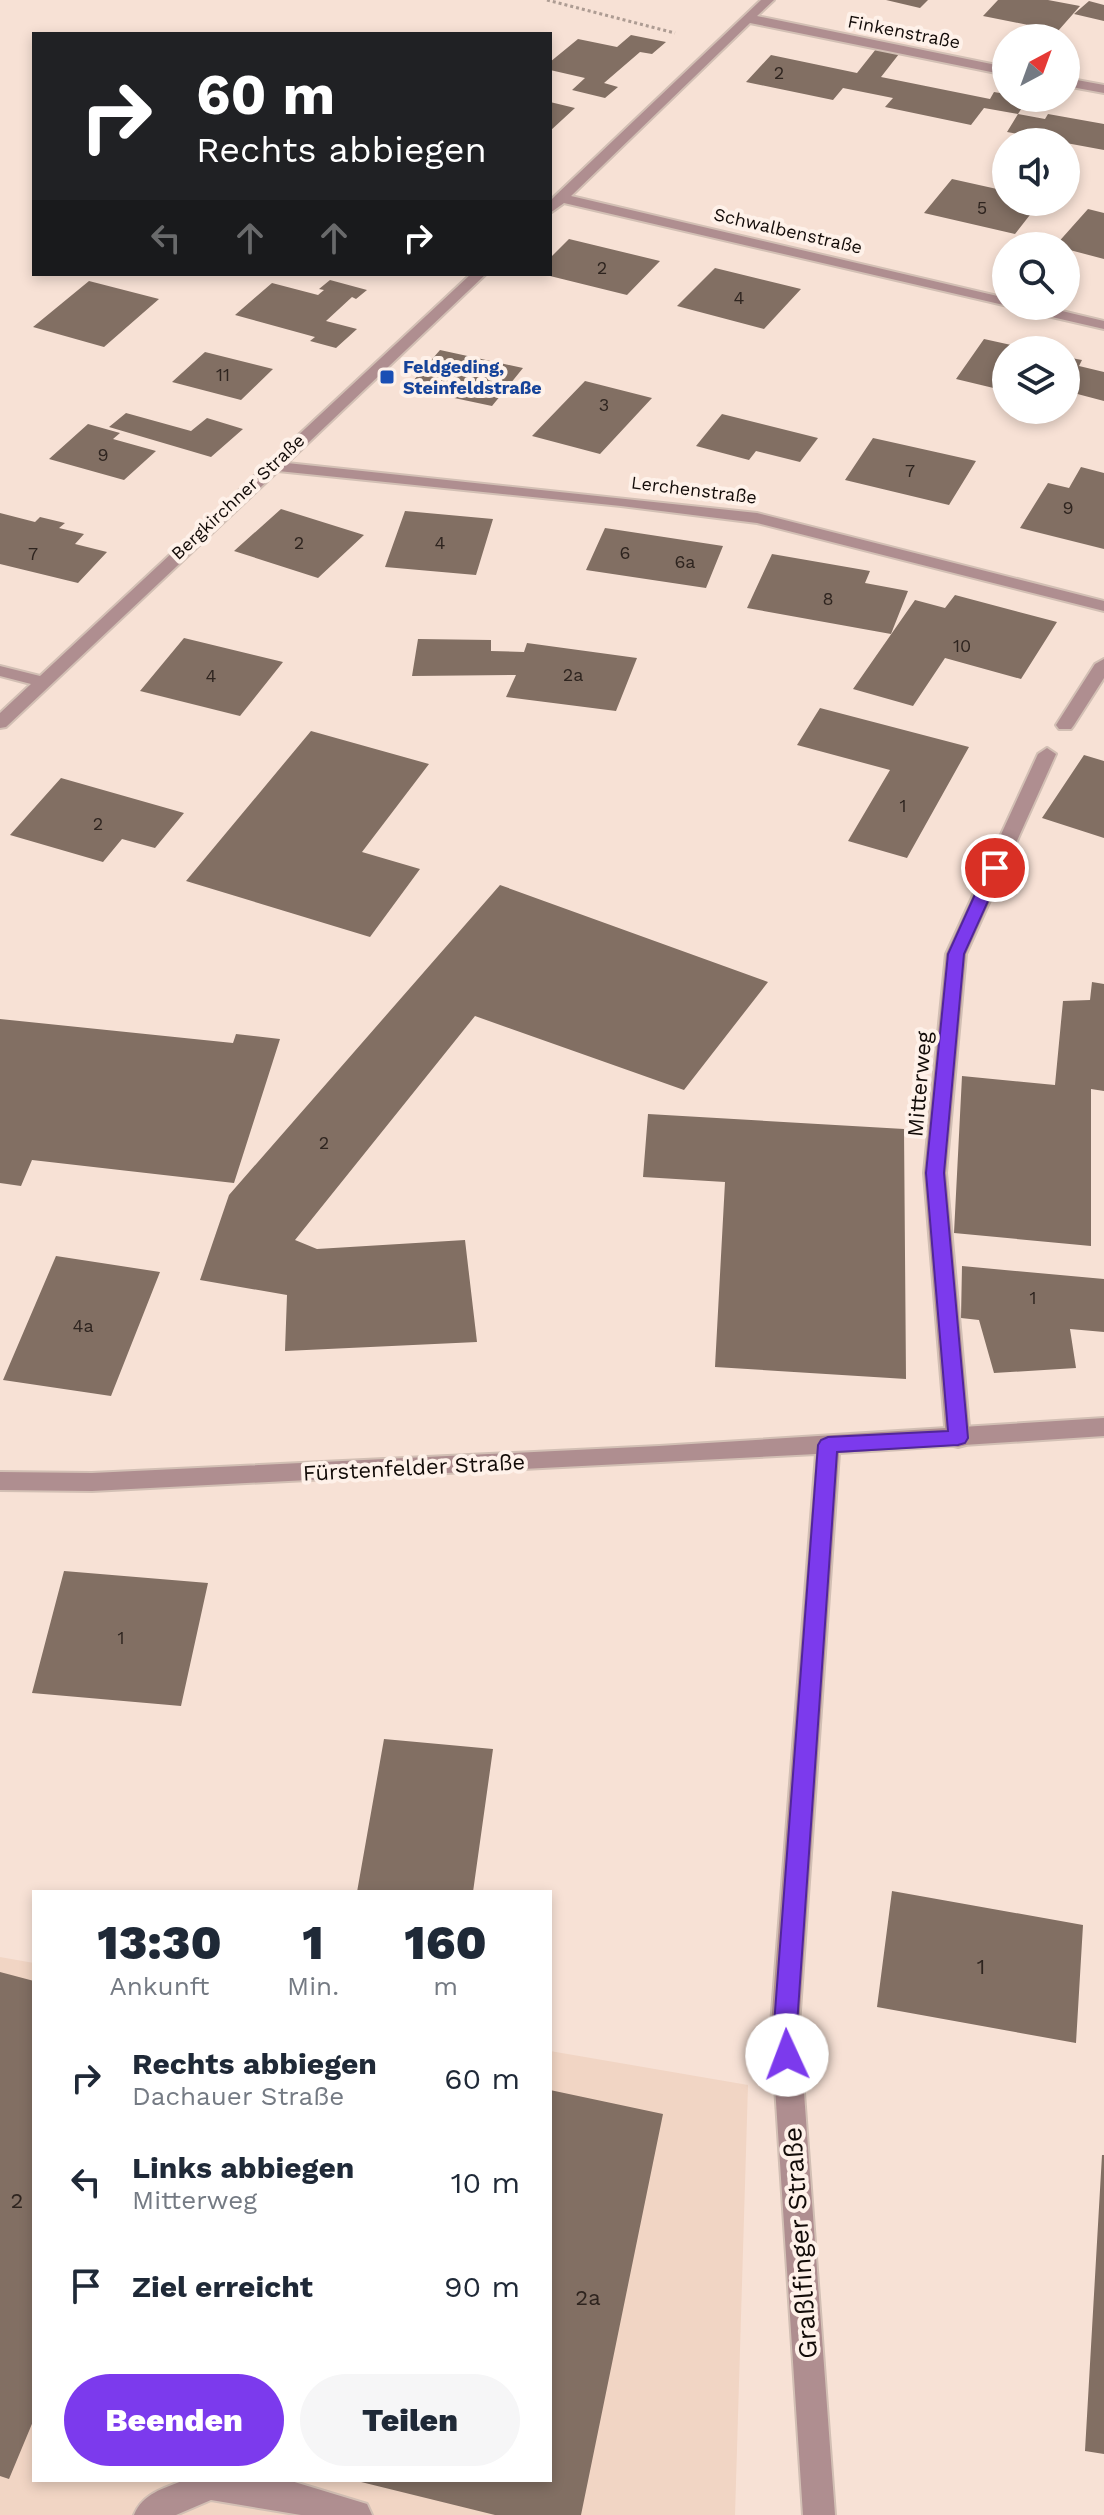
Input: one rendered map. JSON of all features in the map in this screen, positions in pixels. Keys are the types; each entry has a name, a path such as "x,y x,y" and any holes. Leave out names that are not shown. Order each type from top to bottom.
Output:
{"street":[{"path":"556,203 768,0"},
{"name":"Finkenstraße","path":"747,18 992,68"},
{"path":"1080,85 1104,89"},
{"name":"Schwalbenstraße","path":"556,203 992,299"},
{"name":"Bergkirchner Straße","path":"0,723 41,681 477,276"},
{"path":"1080,319 1104,325"},
{"name":"Lerchenstraße","path":"271,466 621,501 757,518 1104,606"},
{"path":"1065,725 1104,664"},
{"path":"0,671 41,681"},
{"name":"Mitterweg","path":"958,1438 935,1173 956,954 1047,754"},
{"name":"Fürstenfelder Straße","path":"0,1481 107,1482 958,1438 1104,1427"},
{"name":"Graßlfinger Straße","path":"819,2515 785,2025 828,1445"},
{"path":"150,2515 160,2506 211,2484 286,2495 356,2515"}],"path":[{"path":"547,0 719,44"}],"shaded area":[{"path":"0,1957 32,1963 32,2482 552,2482 552,2051 748,2085 735,2515 0,2515"}],"building":[{"path":"886,0 928,0 920,8"},
{"path":"998,0 1048,0 1080,6 1064,24 1023,24 983,16"},
{"path":"1089,1 1104,5 1104,21 1074,14"},
{"path":"631,35 666,42 652,54 640,52 604,83 618,87 605,98 572,90 585,78 552,70 552,60 578,39 617,47"},
{"path":"876,49 899,54 881,77 990,99 992,96 992,109 984,108 971,125 885,107 893,98 843,88 833,100 746,82 771,55 857,73"},
{"path":"552,102 575,108 552,129"},
{"path":"1018,114 1045,119 1048,114 1104,124 1104,150 1080,146 1080,128 1009,128"},
{"path":"952,179 992,188 992,216 1029,216 1017,232 1006,232 924,213"},
{"path":"1088,209 1104,213 1104,259 1080,253 1080,232 1067,232"},
{"path":"569,239 660,261 627,295 550,276 552,256"},
{"path":"715,268 801,289 764,329 677,306"},
{"path":"330,280 367,290 356,299 352,297 326,321 357,329 336,348 310,341 315,337 235,315 272,283 318,295 324,290 319,289"},
{"path":"89,281 159,299 104,347 33,327"},
{"path":"984,339 992,341 992,388 956,379"},
{"path":"440,350 523,368 492,406 407,388"},
{"path":"205,352 273,369 241,400 172,382"},
{"path":"1080,366 1104,372 1104,401 1080,395"},
{"path":"585,381 652,398 600,454 532,436"},
{"path":"126,413 191,431 207,418 243,429 211,457 109,427"},
{"path":"722,414 818,438 800,462 756,451 749,460 696,446"},
{"path":"88,424 120,433 113,439 156,451 124,480 49,459"},
{"path":"873,438 976,461 949,505 845,480"},
{"path":"1081,467 1104,473 1104,549 1020,528 1048,483 1069,488"},
{"path":"281,509 364,535 318,578 234,551"},
{"path":"405,511 493,519 476,575 385,567"},
{"path":"0,513 35,522 40,517 65,523 59,528 84,534 75,544 107,552 78,583 0,564"},
{"path":"605,528 723,546 706,588 586,570"},
{"path":"772,554 870,571 865,583 908,591 891,634 747,608"},
{"path":"955,595 1057,622 1021,679 945,658 913,706 853,689 915,600 945,608"},
{"path":"184,638 283,662 240,716 140,691"},
{"path":"418,639 491,640 491,651 524,652 527,643 637,658 616,711 506,697 516,675 412,676"},
{"path":"820,708 969,747 907,858 848,841 890,770 797,745"},
{"path":"311,731 429,764 362,852 420,869 370,937 186,881"},
{"path":"1084,755 1104,761 1104,838 1042,818"},
{"path":"61,778 184,813 155,848 122,839 103,862 10,835"},
{"path":"500,885 768,982 684,1090 475,1016 295,1240 317,1249 465,1240 477,1342 285,1351 287,1295 200,1280 229,1195"},
{"path":"1092,982 1104,984 1104,1091 1091,1089 1091,1246 954,1233 962,1076 1055,1085 1063,1001 1090,1000"},
{"path":"0,1019 233,1043 236,1034 280,1039 234,1183 32,1160 21,1186 0,1183"},
{"path":"648,1114 904,1129 906,1379 715,1367 725,1182 643,1177"},
{"path":"56,1256 160,1272 111,1396 3,1380"},
{"path":"962,1266 1104,1279 1104,1332 1070,1329 1076,1368 994,1373 979,1320 961,1318"},
{"path":"64,1571 208,1583 181,1706 32,1693"},
{"path":"384,1739 493,1749 473,1890 357,1890"},
{"path":"892,1891 1083,1925 1076,2043 877,2007"},
{"path":"0,1972 32,1980 32,2424 9,2479 0,2476"},
{"path":"552,2090 663,2114 581,2515 495,2515 361,2482 552,2482"},
{"path":"1104,2155 1104,2454 1085,2451"}],"place":[{"name":"Feldgeding, Steinfeldstraße","path":"387,377"}],"route":[{"path":"787,2055 785,2025 828,1445 958,1438 935,1173 956,954 995,868"}]}
